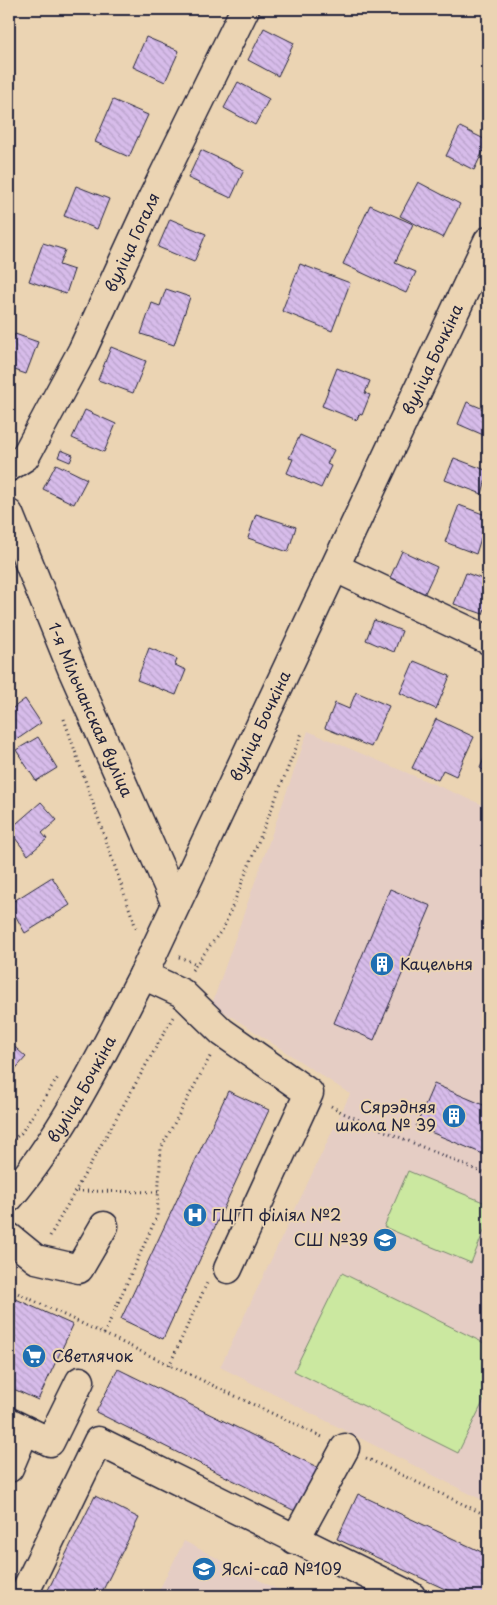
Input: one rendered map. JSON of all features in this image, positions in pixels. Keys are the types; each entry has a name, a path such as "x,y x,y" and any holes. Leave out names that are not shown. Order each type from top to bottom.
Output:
{"street":[{"name":"вуліца Гогаля","path":"9,467 25,457 78,359 150,203 245,9"},
{"name":"вуліца Бочкіна","path":"9,1198 32,1170 81,1092 143,975 487,248"},
{"name":"1-я Мільчанская вуліца","path":"9,514 72,669 176,904"},
{"path":"336,568 488,640"},
{"path":"143,975 182,992 222,1032 309,1093 219,1272"},
{"path":"9,1236 36,1259 79,1269 104,1226"},
{"path":"50,1442 80,1382"},
{"path":"9,1468 17,1426 50,1442 98,1441 411,1596"},
{"path":"23,1596 98,1441"},
{"path":"295,1540 345,1448"}],"path":[{"path":"62,713 136,924 136,932"},
{"path":"172,954 194,964"},
{"path":"173,1018 180,1023"},
{"path":"104,1334 157,1216 160,1192 161,1148 222,1032"},
{"path":"9,1143 21,1133 64,1068"},
{"path":"309,1093 343,1113 488,1175"},
{"path":"77,1191 160,1192"},
{"path":"169,1366 219,1272"},
{"path":"9,1298 10,1290 488,1516"}],"shaded area":[{"name":"СШ №39","path":"308,731 488,807 488,1503 220,1367 350,1094 212,1004"},
{"name":"Яслі-сад №109","path":"184,1541 290,1596 156,1596"}],"green space":[{"path":"408,1171 488,1204 488,1221 471,1263 384,1227"},
{"path":"342,1273 488,1345 488,1392 458,1453 294,1371"}],"building":[{"path":"264,28 294,43 278,76 248,60"},
{"path":"146,37 179,51 165,82 133,67"},
{"path":"488,70 488,81 484,79"},
{"path":"238,82 269,99 255,125 224,108"},
{"path":"113,100 148,115 129,157 95,142"},
{"path":"460,127 488,141 474,170 446,156"},
{"path":"201,150 244,170 231,198 188,178"},
{"path":"418,182 460,204 443,238 400,216"},
{"path":"76,186 109,199 97,229 64,216"},
{"path":"370,205 413,224 395,263 416,272 406,293 343,264"},
{"path":"170,219 206,234 194,262 158,247"},
{"path":"43,243 65,250 59,265 74,270 66,294 29,281"},
{"path":"300,264 350,283 332,331 282,311"},
{"path":"166,289 190,297 174,345 141,334 152,303 160,306"},
{"path":"15,334 38,342 26,374 9,368 9,350"},
{"path":"111,347 146,361 133,393 98,380"},
{"path":"337,368 370,381 365,393 370,395 362,415 359,414 357,420 322,406"},
{"path":"467,402 488,411 488,437 458,424"},
{"path":"85,410 116,424 104,452 72,438"},
{"path":"300,435 334,450 327,464 331,466 321,488 287,473 293,459 289,458"},
{"path":"61,450 73,455 70,462 58,457"},
{"path":"454,458 488,471 482,494 445,480"},
{"path":"56,464 87,479 74,504 43,489"},
{"path":"459,505 488,516 476,554 445,542"},
{"path":"256,514 296,527 288,552 248,538"},
{"path":"402,551 437,567 424,595 390,578"},
{"path":"466,573 488,581 488,600 483,614 454,604"},
{"path":"374,620 402,631 394,652 366,640"},
{"path":"149,648 177,659 175,665 186,670 176,695 137,680"},
{"path":"414,661 450,676 436,709 400,693"},
{"path":"356,692 389,706 371,747 325,728 335,703 349,709"},
{"path":"25,699 41,723 9,745 9,711"},
{"path":"436,719 474,737 456,776 443,770 438,780 412,768"},
{"path":"38,737 57,768 36,781 16,750"},
{"path":"488,750 488,773 480,768"},
{"path":"41,802 57,820 42,833 47,839 28,855 9,830"},
{"path":"52,877 70,905 25,933 9,904"},
{"name":"Кацельня","path":"390,889 431,906 374,1040 334,1023"},
{"path":"9,1042 26,1057 9,1076"},
{"name":"Сярэдняя школа № 39","path":"434,1084 488,1107 488,1156 416,1126"},
{"name":"ГЦГП філіял №2","path":"228,1091 269,1110 163,1339 121,1319"},
{"name":"Светлячок","path":"16,1299 73,1325 38,1400 9,1387 9,1314"},
{"path":"118,1369 319,1468 297,1512 96,1412"},
{"path":"358,1494 488,1555 488,1596 460,1596 337,1539"},
{"path":"95,1496 139,1518 100,1596 45,1596"}],"place":[{"name":"Кацельня","path":"382,964"},
{"name":"Сярэдняя школа № 39","path":"454,1116"},
{"name":"ГЦГП філіял №2","path":"195,1215"},
{"name":"СШ №39","path":"385,1240"},
{"name":"Светлячок","path":"34,1356"},
{"name":"Яслі-сад №109","path":"204,1569"}]}
